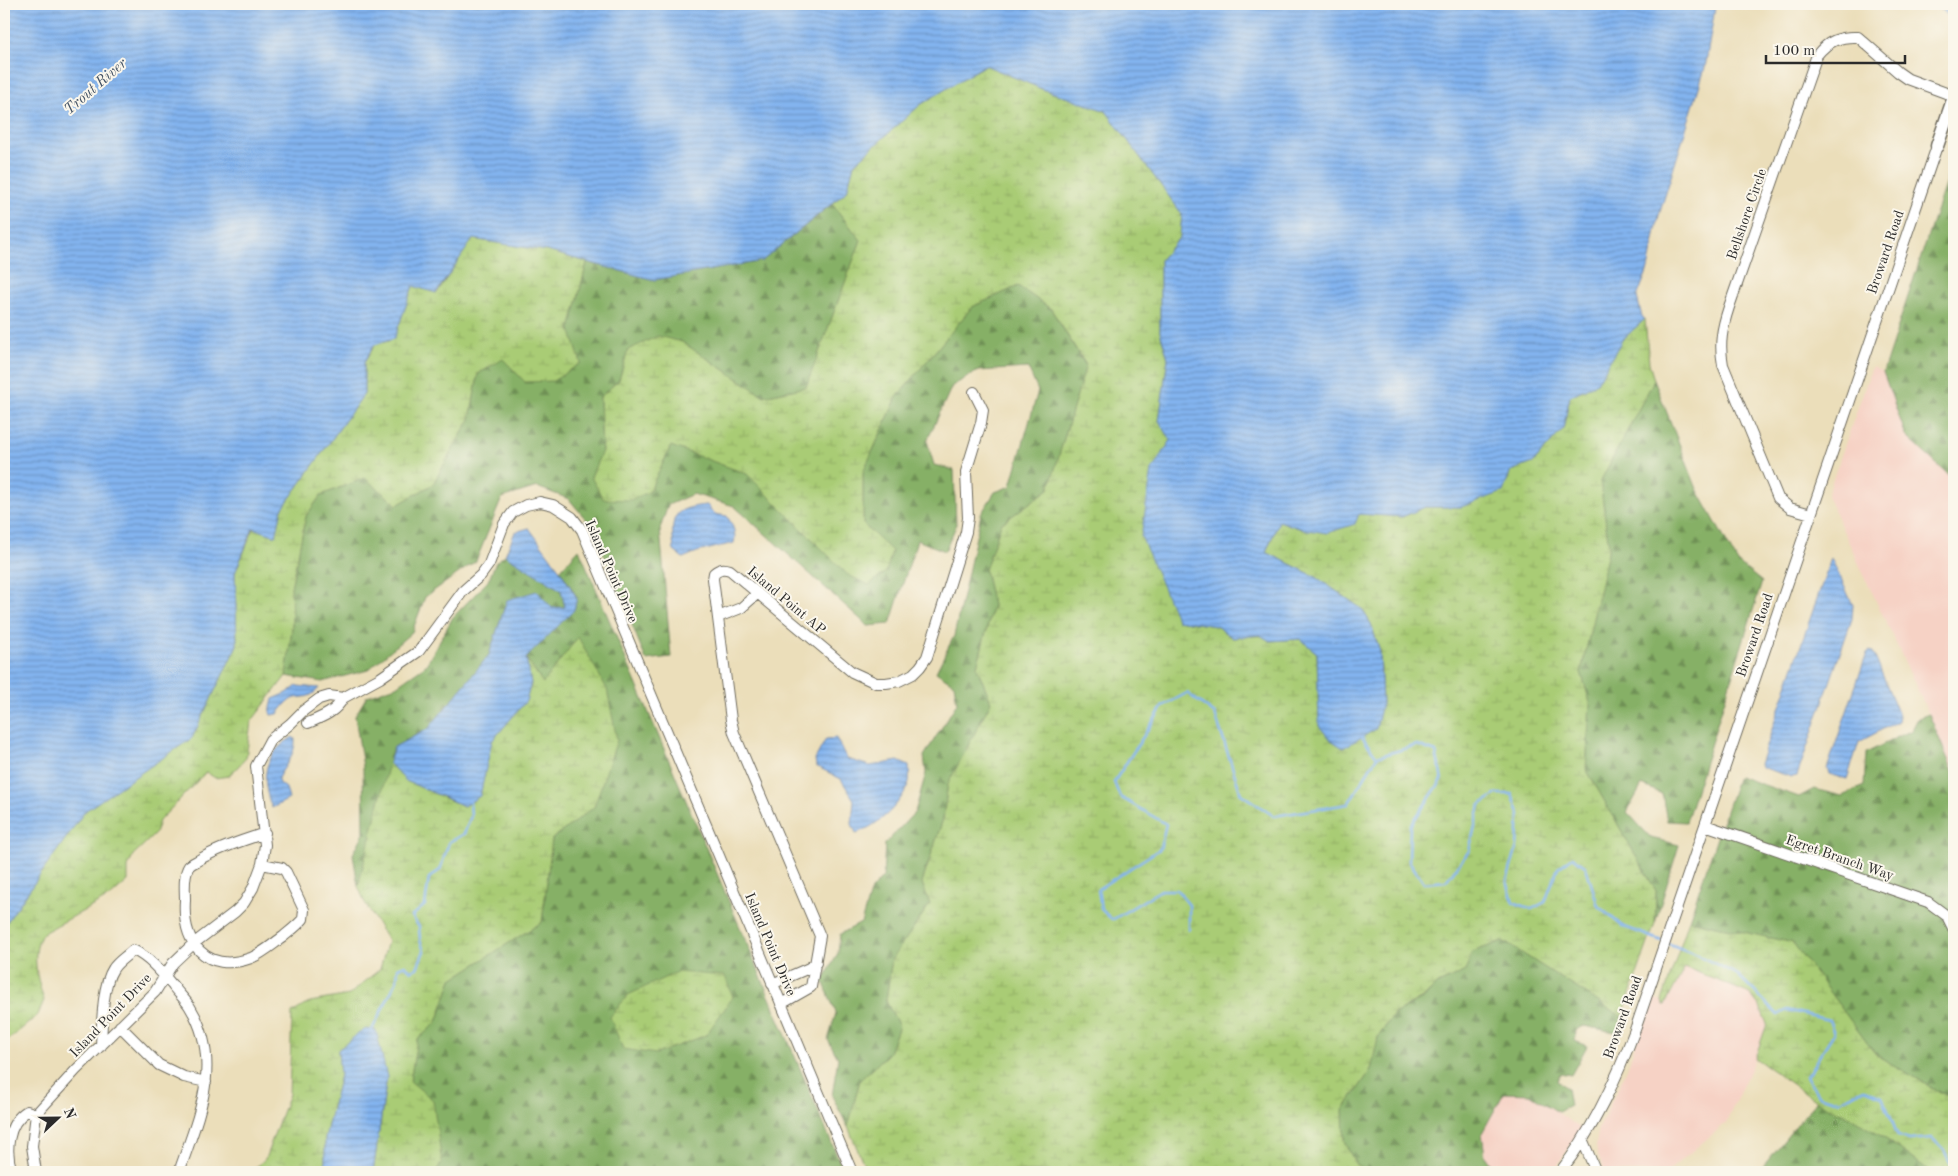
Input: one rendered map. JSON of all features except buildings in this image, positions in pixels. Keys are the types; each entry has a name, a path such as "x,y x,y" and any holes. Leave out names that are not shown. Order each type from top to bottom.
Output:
{"main road":[{"name":"Broward Road","path":"1937,146 1954,96"}],"street":[{"name":"Bellshore Circle","path":"1811,514 1790,508 1778,498 1723,365 1720,347 1721,332 1729,307 1817,55 1825,46 1833,40 1858,37 1908,79 1954,96"},
{"name":"Broward Road","path":"1560,1172 1583,1140 1615,1080 1627,1051 1937,146"},
{"name":"Island Point AP","path":"781,1004 812,987 820,936 734,734 713,579 714,573 720,569 730,570 852,672 876,682 886,683 899,681 913,674 928,657 966,532 968,518 966,472 981,423 983,410 974,392"},
{"name":"Island Point Drive","path":"36,1114 155,992 173,963 193,944 230,917 244,903 253,888 262,864 265,833 256,766 270,740 319,699 328,696 343,698 380,678 419,651 463,592 481,575 489,564 504,524 513,512 526,504 540,502 568,514 582,530 852,1172"},
{"path":"718,617 741,608 758,593"},
{"path":"308,723 339,706 343,698"},
{"name":"Egret Branch Way","path":"1705,825 1928,902 1947,916 1954,930"},
{"path":"262,864 282,868 286,872 304,910 303,919 259,954 237,962 214,960 202,953 193,944 188,935 184,917 186,874 190,865 233,842 265,833"},
{"path":"101,1046 102,1016 108,979 114,966 133,950 141,954 165,977 189,1006 199,1025 207,1055 206,1082 199,1114 179,1172"},
{"path":"772,984 809,968 816,962"},
{"path":"120,1026 159,1065 178,1075 206,1082"},
{"path":"12,1172 8,1148 16,1120 27,1111 36,1114 32,1146 36,1172"},
{"path":"1583,1140 1596,1172"}],"shaded area":[{"path":"1872,367 1883,372 1906,436 1954,480 1954,774 1929,714 1827,496"},
{"path":"1685,966 1750,994 1760,1007 1767,1024 1755,1058 1726,1123 1667,1172 1605,1172 1597,1153 1596,1144 1599,1128 1627,1069 1651,998 1662,1001 1663,1005 1671,996"},
{"path":"1504,1093 1530,1094 1582,1129 1553,1172 1496,1172 1485,1156 1482,1133"}],"green space":[{"path":"985,65 1042,89 1106,111 1182,214 1180,237 1160,260 1160,332 1168,358 1159,421 1172,440 1152,470 1177,620 1216,626 1233,638 1260,635 1270,641 1300,639 1317,653 1319,726 1382,704 1380,652 1371,624 1362,609 1316,577 1266,552 1279,521 1302,529 1359,514 1402,517 1425,507 1461,507 1511,471 1533,463 1563,429 1570,396 1597,383 1622,340 1645,319 1649,363 1654,380 1600,482 1609,547 1581,672 1590,703 1586,769 1656,891 1655,923 1622,1017 1503,941 1472,952 1465,971 1436,985 1424,997 1394,1014 1378,1037 1371,1070 1343,1110 1344,1141 1356,1165 1373,1172 867,1172 848,1127 860,1080 889,1053 899,1026 886,1001 892,959 930,904 922,883 943,819 948,784 991,702 977,667 993,605 985,570 1001,524 1049,489 1086,365 1051,309 1018,286 972,307 897,397 863,472 863,524 892,551 886,572 869,585 848,575 747,474 671,446 649,492 630,500 603,499 591,477 602,451 600,397 619,380 628,350 658,336 682,342 764,396 806,387 861,240 832,204 847,191 854,164 920,105"},
{"path":"1954,157 1954,480 1906,436 1883,372"},
{"path":"832,204 861,240 806,387 764,396 682,342 628,350 619,380 600,397 602,452 591,477 649,492 671,445 747,474 848,575 863,524 863,472 897,397 972,307 1018,286 1051,309 1086,366 1049,489 1001,524 985,570 993,605 977,667 991,702 948,784 943,819 922,883 930,904 892,959 886,1001 899,1026 889,1053 860,1080 848,1127 832,1096 838,1058 828,1040 836,1013 823,981 838,953 840,934 861,923 871,890 883,877 885,844 915,812 926,773 924,756 957,703 954,684 936,672 954,636 981,514 995,492 1011,486 1038,391 1028,368 978,371 952,386 927,441 934,465 954,470 956,526 945,551 917,540 890,624 868,626 734,506 693,494 668,505 660,529 671,657 646,660 594,529 569,499 537,487 502,498 476,561 425,597 412,632 368,670 322,682 286,676 292,627 291,587 306,516 321,495 365,478 397,505 433,484 470,419 478,374 503,358 525,382 570,329 587,262 654,280 762,261"},
{"path":"472,239 547,251 587,262 570,329 581,363 553,381 525,382 503,359 478,374 470,419 433,484 397,505 365,478 321,495 306,516 291,587 292,627 286,676 251,722 246,758 229,776 215,778 206,772 159,821 155,834 133,855 128,867 128,881 111,896 43,933 37,948 36,966 44,1000 38,1015 12,1037 4,1041 4,926 85,811 192,738 237,645 235,573 254,528 276,536 282,509 364,394 364,363 375,345 394,339 413,286 437,293"},
{"path":"1654,380 1697,489 1738,563 1762,582 1686,822 1667,821 1662,794 1642,785 1627,812 1651,838 1679,845 1655,923 1656,891 1586,769 1590,703 1581,672 1609,547 1600,482"},
{"path":"579,549 844,1172 435,1172 442,1163 410,1081 417,1040 437,1022 452,979 542,922 552,839 594,807 578,637 543,684 526,658 574,610 577,597 560,570"},
{"path":"505,555 561,590 565,607 552,608 507,600 489,655 428,729 394,747 358,886 353,854 364,833 363,767 355,716 367,696 396,686 426,665 453,617 488,581 496,562"},
{"path":"578,637 607,689 617,740 594,807 552,839 542,922 452,979 437,1022 417,1040 410,1081 433,1100 442,1163 435,1172 373,1172 387,1077 338,1050 340,1075 325,1138 325,1172 251,1172 265,1159 289,1094 292,1013 310,1002 349,995 380,969 388,941 366,905 358,886 389,763 406,781 463,806 479,796 492,741 526,701 531,683 526,658 543,683"},
{"path":"1929,714 1954,774 1954,1100 1876,1055 1793,943 1689,920 1738,776 1799,797 1814,789 1842,796 1864,786 1866,753 1912,730 1918,718"},
{"path":"1689,920 1793,943 1876,1055 1954,1100 1954,1172 1931,1172 1889,1141 1854,1119 1816,1101 1755,1058 1767,1024 1760,1007 1750,994 1685,967 1665,1005 1663,1005 1662,1001"},
{"path":"1503,941 1622,1017 1620,1033 1584,1026 1576,1030 1575,1041 1587,1046 1571,1075 1560,1073 1557,1081 1567,1088 1570,1106 1558,1112 1530,1094 1504,1093 1482,1133 1485,1156 1496,1172 1373,1172 1356,1165 1344,1141 1343,1110 1371,1070 1378,1037 1394,1014 1424,998 1436,985 1465,971 1472,952"},
{"path":"677,972 725,976 733,997 706,1035 656,1054 623,1049 610,1017 628,995"},
{"path":"1816,1101 1854,1119 1889,1141 1931,1172 1755,1172 1760,1170"}],"water":[{"name":"Trout River","path":"4,4 1715,4 1715,8 1705,68 1659,215 1648,269 1637,297 1642,317 1645,319 1622,340 1597,383 1570,396 1563,429 1533,463 1511,471 1503,492 1461,507 1425,507 1402,517 1359,514 1355,524 1327,533 1302,529 1279,521 1266,552 1316,577 1362,609 1371,624 1380,652 1382,704 1376,729 1343,748 1331,740 1319,726 1317,653 1300,639 1270,641 1260,635 1233,638 1216,626 1177,620 1141,536 1152,470 1171,440 1159,421 1168,358 1160,332 1160,260 1180,237 1182,214 1106,111 1042,89 985,65 920,105 854,164 847,191 762,261 654,280 547,251 473,239 436,293 413,286 394,339 374,345 364,363 364,394 282,509 276,536 253,528 235,573 237,645 192,738 85,811 4,926"},
{"path":"1934,4 1954,4 1954,19 1935,6"},
{"path":"707,505 714,514 727,516 734,532 734,543 697,552 683,558 674,551 673,523 680,512 695,506"},
{"path":"529,528 560,570 577,598 574,610 526,658 531,683 526,701 492,741 480,796 464,806 406,781 389,763 394,747 428,729 489,655 507,600 537,591 552,608 565,607 561,590 505,555 515,532"},
{"path":"1831,558 1853,605 1852,619 1797,776 1792,777 1761,767 1760,764"},
{"path":"1869,651 1873,652 1899,715 1898,721 1859,742 1847,779 1829,774 1827,769"},
{"path":"297,686 319,688 311,695 292,699 278,714 271,715 273,699"},
{"path":"293,737 295,739 294,750 278,778 278,782 286,788 289,799 272,808 266,787 265,777 267,768 275,751"},
{"path":"836,738 847,759 870,766 898,761 909,766 909,782 895,806 880,820 856,833 852,824 854,800 841,779 816,766 815,759 826,739"},
{"path":"364,1029 376,1030 387,1077 373,1172 325,1172 325,1138 340,1075 338,1050"}],"waterway":[{"path":"1189,929 1189,905 1177,890 1161,890 1112,920 1101,909 1098,889 1160,849 1166,824 1120,797 1114,782 1163,706 1187,693 1215,714 1241,794 1274,816 1348,804 1377,757"},
{"path":"1362,737 1377,757 1417,745 1436,752 1442,780 1410,826 1409,861 1424,883 1446,881 1469,851 1480,805 1496,794 1512,794 1519,813 1517,846 1507,881 1513,902 1532,909 1545,902 1558,868 1573,857 1586,867 1598,906 1622,926 1662,941"},
{"path":"372,1030 397,980 398,968 405,965 411,971 417,968 424,951 420,940 419,927 412,916 425,905 429,878 440,870 449,842 464,834 471,816 470,802"},
{"path":"1667,943 1693,953 1738,975 1778,1015 1787,1010 1829,1020 1834,1033 1806,1077 1818,1095 1839,1101 1864,1089 1882,1096 1898,1136 1909,1140 1932,1138 1944,1150 1954,1171"}]}
